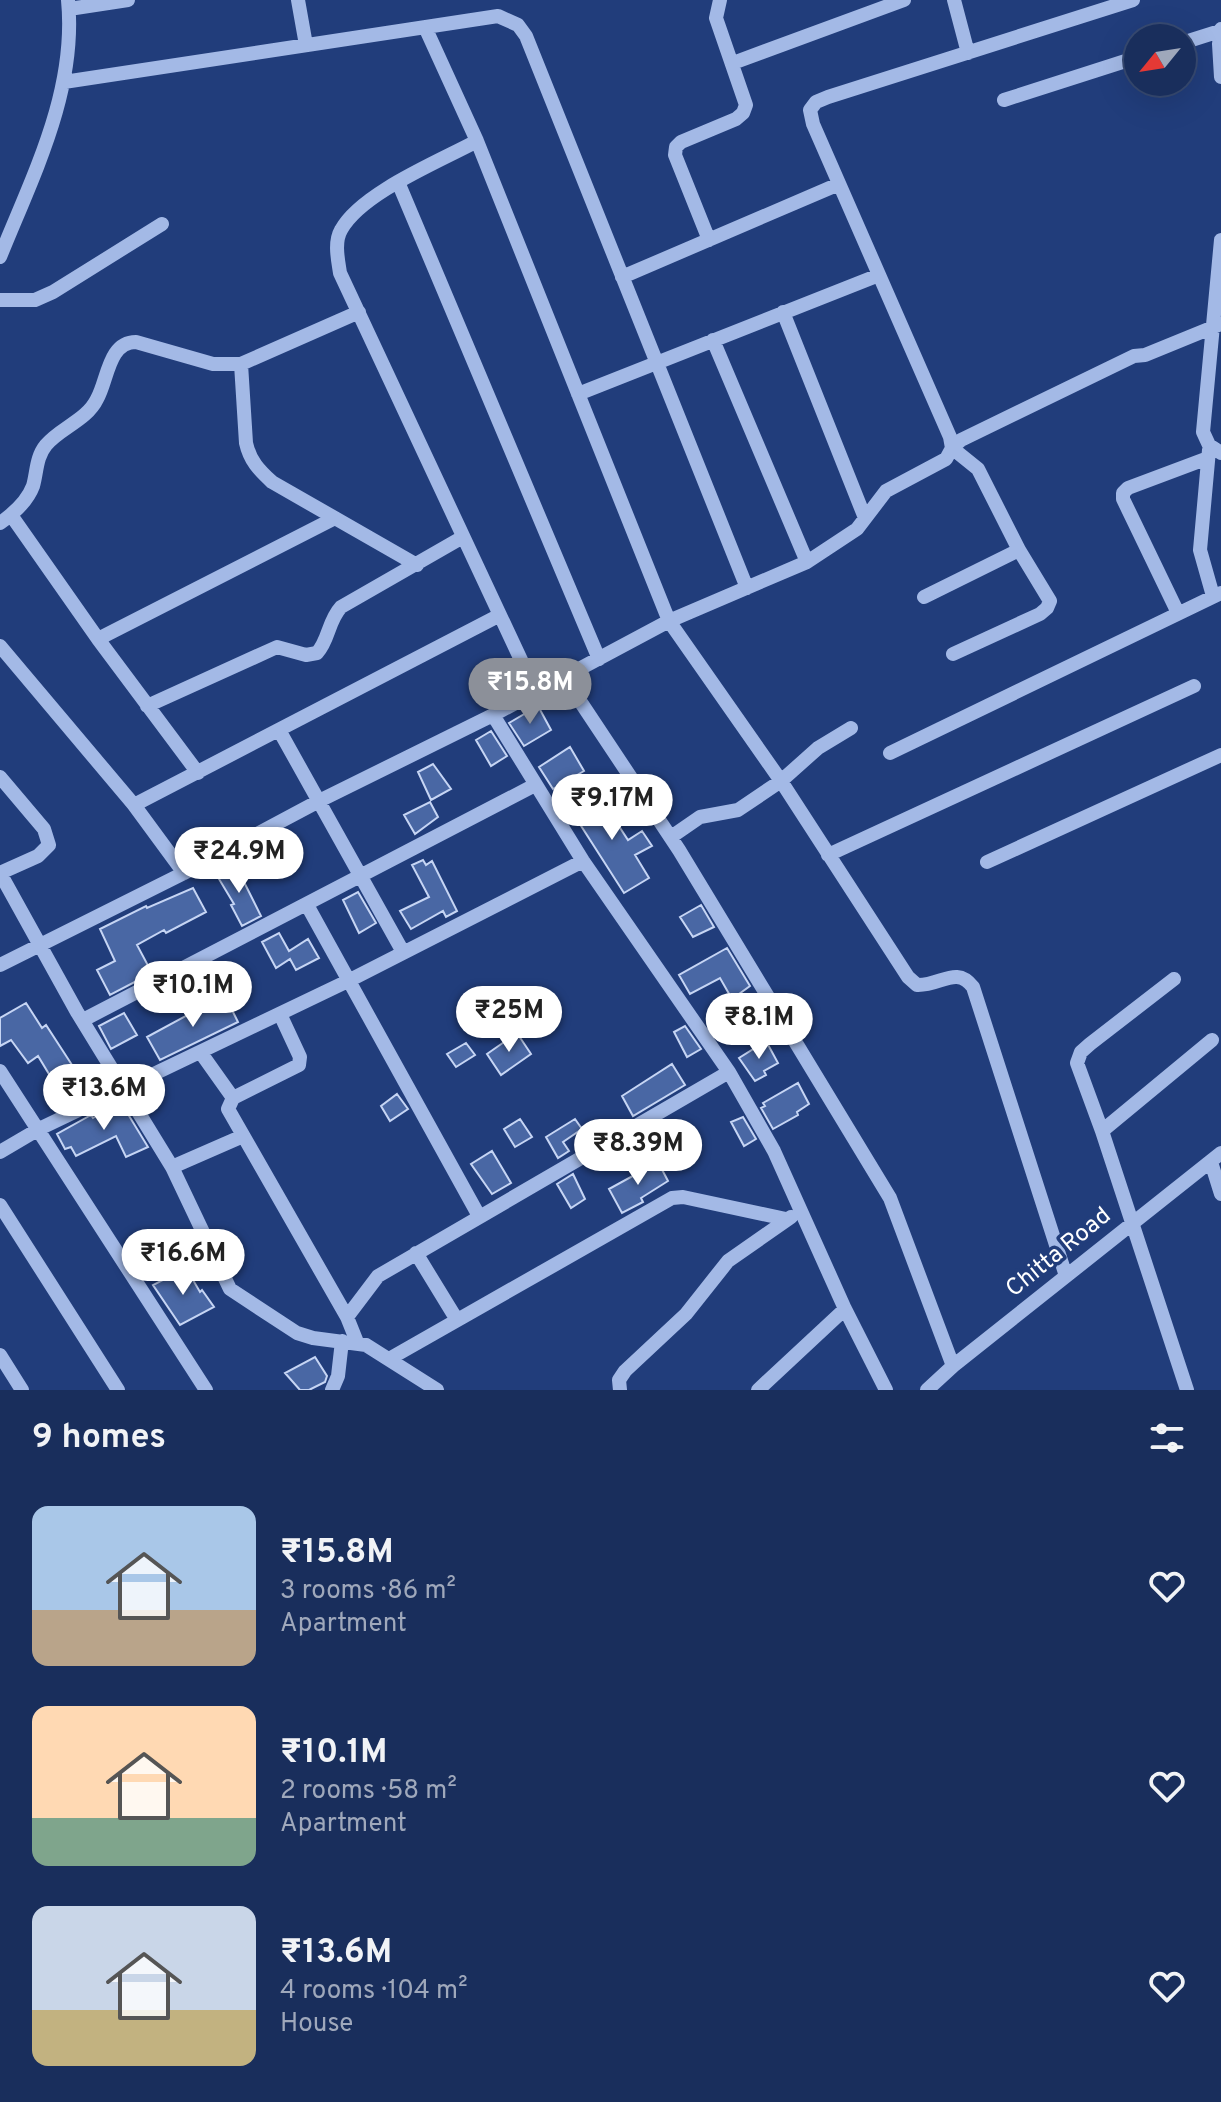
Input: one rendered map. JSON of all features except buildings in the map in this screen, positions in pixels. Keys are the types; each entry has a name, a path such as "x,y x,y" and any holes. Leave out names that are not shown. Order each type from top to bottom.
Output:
{"street":[{"path":"0,257 52,127 64,82 71,27 69,5 128,0"},
{"path":"298,0 306,45"},
{"path":"709,240 675,155 676,147 681,142 736,119 746,105 716,18 720,0"},
{"path":"733,63 904,0"},
{"path":"954,0 968,53"},
{"path":"953,654 1040,614 1050,601 1019,550 978,469 952,448 950,437 813,124 810,110 816,102 1133,0"},
{"path":"64,82 498,16 518,25 526,36 747,588"},
{"path":"425,27 477,141 669,621 781,781 908,977 917,985 926,986 958,975 966,978 973,987 1066,1276"},
{"path":"1196,38 1221,30 1221,77"},
{"path":"1004,100 1124,61"},
{"path":"477,141 398,182 356,211 339,232 337,254 340,273 536,692"},
{"path":"398,182 599,659"},
{"path":"622,277 839,184"},
{"path":"0,300 35,300 53,292 162,224"},
{"path":"890,753 1217,595 1200,550 1213,452 1203,432 1217,325 1221,240"},
{"path":"578,394 879,275"},
{"path":"198,773 6,519 26,500 39,457 47,444 93,407 120,346 136,342 213,364 241,364 359,312"},
{"path":"783,312 865,518"},
{"path":"0,965 493,715 669,621 807,562 857,529 886,491 946,459 961,440 1134,356 1145,355 1217,325"},
{"path":"713,340 807,562"},
{"path":"241,364 249,455 258,470 272,482 417,565"},
{"path":"1178,613 1123,499 1123,493 1128,488 1213,452"},
{"path":"98,639 335,518"},
{"path":"147,706 277,647 306,655 317,653 323,646 330,622 341,607 463,537"},
{"path":"924,597 1019,550"},
{"path":"134,805 500,615"},
{"path":"0,646 134,805 184,873"},
{"path":"564,677 671,837 890,1198 953,1366"},
{"path":"828,855 1194,686"},
{"path":"493,715 583,861 729,1072 774,1151 845,1309 886,1390"},
{"path":"671,837 700,817 738,810 781,781 818,748 851,728"},
{"path":"279,730 403,952"},
{"path":"987,862 1221,755"},
{"path":"0,777 44,829 49,845 38,856 0,873 83,1020 172,1167 230,1289 297,1333 350,1342 389,1359 437,1390"},
{"path":"83,1020 535,785"},
{"path":"0,1152 39,1129 350,980 583,861"},
{"path":"307,905 479,1216"},
{"path":"1174,979 1081,1052 1077,1063 1187,1390"},
{"path":"280,1014 300,1057 299,1065 233,1098 228,1109 347,1317 350,1342 332,1390"},
{"path":"1102,1131 1212,1040"},
{"path":"201,1053 233,1098"},
{"path":"0,1071 206,1390"},
{"path":"347,1317 378,1276 729,1072"},
{"path":"172,1167 243,1136"},
{"path":"1216,1158 1221,1194"},
{"name":"Chitta Road","path":"927,1390 953,1366 1216,1158"},
{"path":"389,1359 672,1198 683,1197 786,1219"},
{"path":"0,1205 118,1390"},
{"path":"620,1390 619,1380 625,1371 686,1314 728,1261 801,1210"},
{"path":"416,1253 457,1320"},
{"path":"758,1390 845,1309"},
{"path":"0,1355 22,1390"}]}
